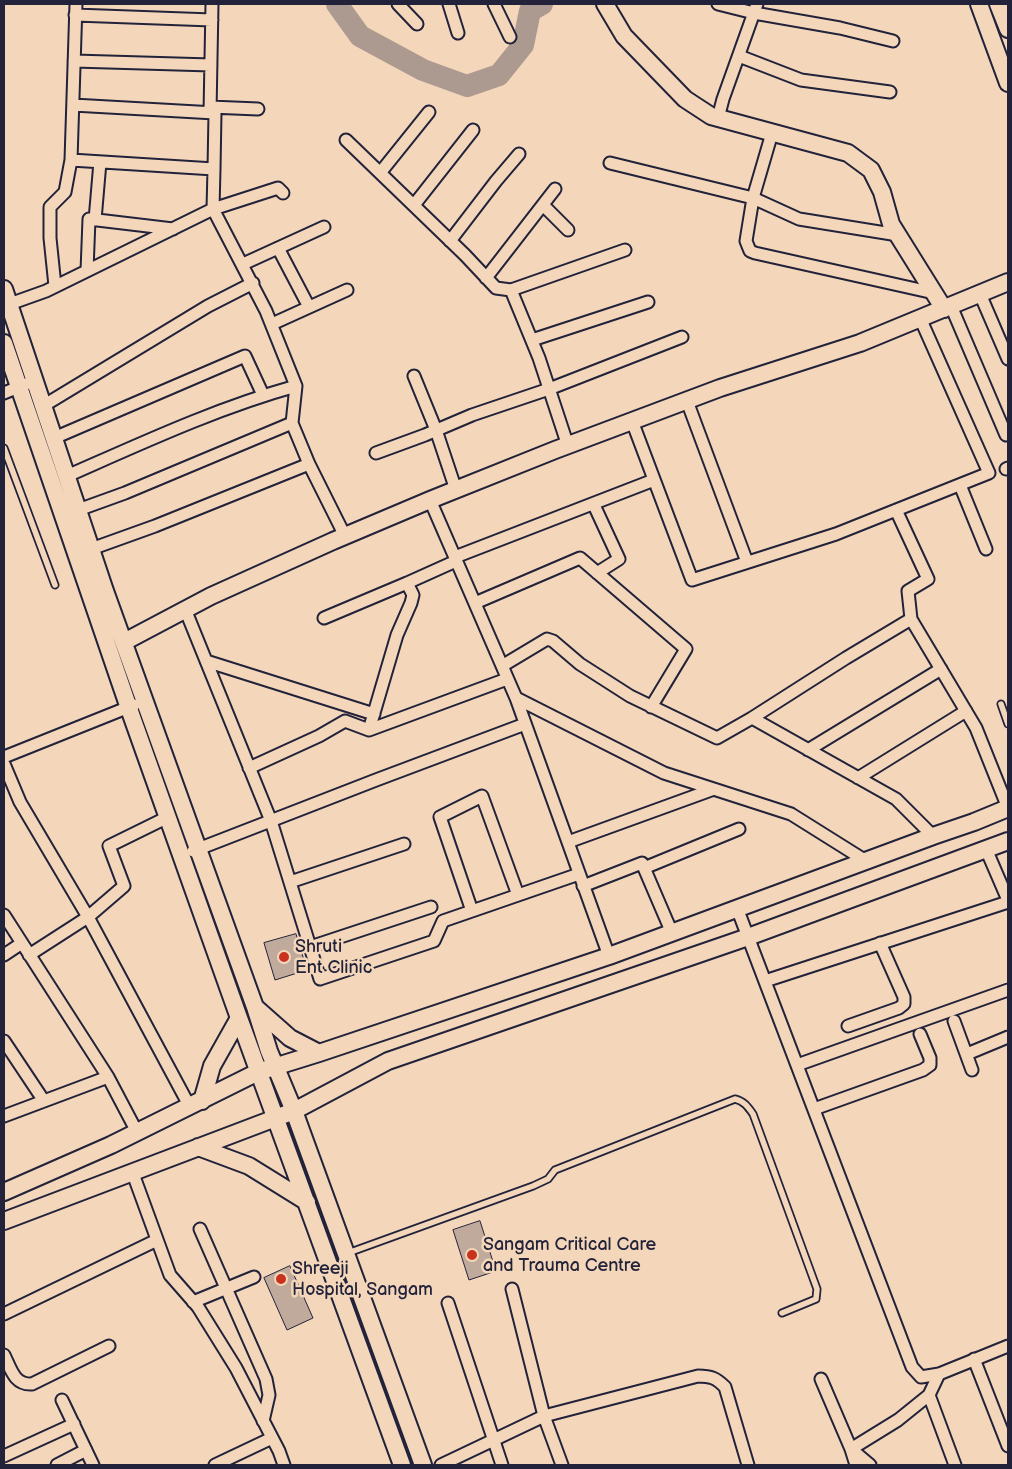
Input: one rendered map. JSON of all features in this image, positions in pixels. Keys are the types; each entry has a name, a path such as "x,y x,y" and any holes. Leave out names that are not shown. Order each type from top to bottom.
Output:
{"street":[{"path":"212,4 210,110 214,113 213,209 243,264 272,324 296,386 292,423 309,464 345,536"},
{"path":"398,4 417,24"},
{"path":"449,4 458,33"},
{"path":"494,4 510,37"},
{"path":"718,4 755,9 894,41"},
{"path":"979,4 1008,83"},
{"path":"998,4 1008,29"},
{"path":"55,286 50,238 50,207 65,192 71,160 75,9 212,20"},
{"path":"718,118 755,9"},
{"path":"608,10 624,36 685,99 711,116 848,152 871,170 882,192 891,224 934,292 948,307 1006,435"},
{"path":"739,56 801,80 890,92"},
{"path":"74,61 211,65"},
{"path":"72,106 210,110 258,109"},
{"path":"380,173 429,112"},
{"path":"414,205 473,130"},
{"path":"772,133 753,198 746,241 750,251 934,292"},
{"path":"346,140 450,240 496,288 511,290 625,250"},
{"path":"450,240 519,154"},
{"path":"71,160 214,169"},
{"path":"94,220 100,162"},
{"path":"610,163 753,198 799,219 898,235"},
{"path":"16,370 5,300 55,286 213,209 278,188 283,193"},
{"path":"486,278 555,190"},
{"path":"543,205 568,230"},
{"path":"87,271 89,219 174,229"},
{"path":"243,264 324,227"},
{"path":"278,248 309,307"},
{"path":"124,642 185,609 345,536 430,500 720,388 860,343 1008,282"},
{"path":"43,406 208,306 253,284"},
{"path":"272,324 347,290"},
{"path":"511,290 550,389 568,446"},
{"path":"980,294 1008,359"},
{"path":"532,340 648,302"},
{"path":"632,421 692,580 836,534 988,473 920,318"},
{"path":"376,453 472,415 550,389 682,337"},
{"path":"4,343 16,370 43,406 145,702 260,1024 294,1111 423,1465"},
{"path":"54,438 245,356 263,395"},
{"path":"414,376 436,430 456,490"},
{"path":"4,393 27,383"},
{"path":"27,383 129,707 238,1018 402,1465"},
{"path":"67,476 150,439 263,395 296,386"},
{"path":"688,400 747,562"},
{"path":"78,510 125,493 292,423"},
{"path":"92,549 155,526 309,464"},
{"path":"324,618 407,583 456,559 654,480"},
{"path":"960,484 986,549"},
{"path":"430,500 516,698 609,956"},
{"path":"594,504 619,559 597,573"},
{"path":"4,1190 137,1132 258,1072 319,1054 609,956 1008,808 976,728 911,619 908,591 928,579 896,510"},
{"path":"475,603 580,558 686,649 652,706"},
{"path":"369,730 397,636 411,603 413,595 407,583"},
{"path":"185,609 271,820 320,979 434,942 443,921 579,874"},
{"path":"502,666 548,639 553,641 580,664 630,696 717,738 911,619"},
{"path":"206,661 374,714"},
{"path":"808,750 941,669"},
{"path":"249,768 319,736 345,721 369,730 507,679"},
{"path":"516,698 664,773 791,814 866,861"},
{"path":"4,757 145,702"},
{"path":"858,778 966,710"},
{"path":"752,718 896,800 933,836"},
{"path":"181,856 525,724"},
{"path":"4,764 20,802 196,1104"},
{"path":"568,842 714,789"},
{"path":"472,911 440,818 482,796 518,895"},
{"path":"29,955 88,917 124,886 108,846 168,817"},
{"path":"644,868 739,829"},
{"path":"4,1221 294,1111 388,1062 748,937 1008,841"},
{"path":"290,882 404,844"},
{"path":"765,981 1008,901 986,849"},
{"path":"584,886 642,863 672,933"},
{"path":"310,947 432,907"},
{"path":"737,908 912,1367 921,1377 939,1374 1008,1346"},
{"path":"4,915 108,1077 137,1132"},
{"path":"4,955 22,943"},
{"path":"848,1026 900,1008 904,1004 904,998 880,943"},
{"path":"797,1065 1008,990"},
{"path":"255,1007 290,1038 319,1054"},
{"path":"196,1104 212,1066 238,1018"},
{"path":"954,1022 972,1070"},
{"path":"814,1109 923,1070 930,1064 930,1058 920,1034"},
{"path":"966,1054 1008,1037"},
{"path":"4,1040 44,1101"},
{"path":"4,1116 108,1077"},
{"path":"198,1147 249,1166 307,1202"},
{"path":"132,1172 170,1274 193,1302 236,1368 284,1465"},
{"path":"200,1229 266,1379 268,1395 263,1421"},
{"path":"4,1314 157,1240"},
{"path":"193,1302 254,1277"},
{"path":"512,1289 544,1416 562,1465"},
{"path":"448,1303 502,1465"},
{"path":"4,1355 17,1380 24,1384 32,1384 109,1346"},
{"path":"974,1359 1008,1446"},
{"path":"852,1449 898,1420 928,1395 939,1374"},
{"path":"441,1465 544,1416 698,1376 709,1376 717,1378 725,1387 748,1465"},
{"path":"821,1379 852,1449 856,1465"},
{"path":"928,1395 955,1465"},
{"path":"62,1400 93,1465"},
{"path":"4,1456 74,1424"},
{"path":"215,1465 272,1438"},
{"path":"852,1449 870,1465"},
{"path":"57,1465 86,1450"}],"lane":[{"path":"4,448 55,584"},
{"path":"1001,704 1008,724"},
{"path":"346,1254 533,1186 548,1179 555,1170 735,1099 746,1105 753,1114 817,1289 816,1299 782,1313"}],"building":[{"path":"296,934 307,970 275,980 264,943"},
{"path":"480,1221 496,1271 469,1280 453,1230"},
{"path":"290,1266 313,1318 287,1330 264,1278"}],"waterway":[{"path":"337,4 360,36 423,70 467,86 499,75 523,45 530,11 542,4"}],"place":[{"name":"Shruti Ent Clinic","path":"284,957"},
{"name":"Sangam Critical Care and Trauma Centre","path":"472,1255"},
{"name":"Shreeji Hospital, Sangam","path":"281,1279"}]}
